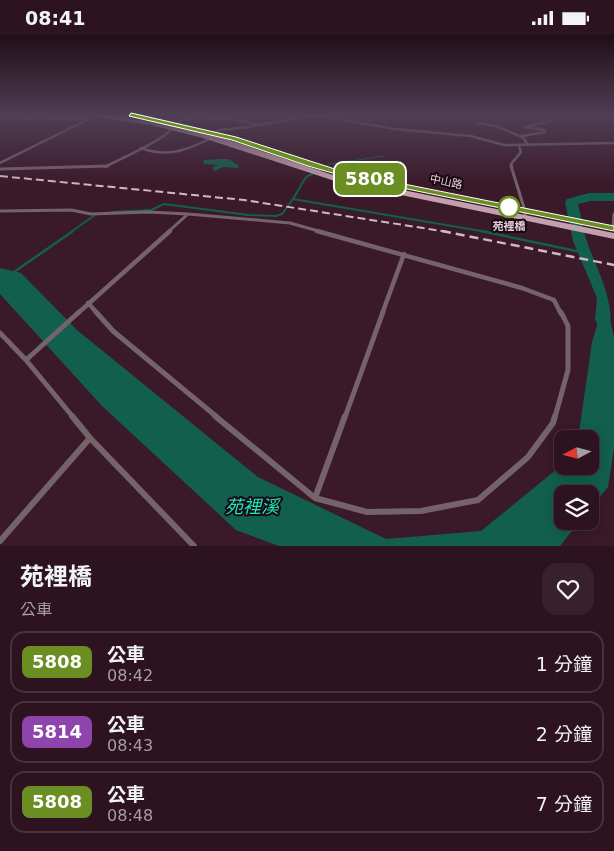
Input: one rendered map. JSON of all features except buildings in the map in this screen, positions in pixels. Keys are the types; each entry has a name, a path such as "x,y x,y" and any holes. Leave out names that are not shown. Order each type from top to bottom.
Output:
{"main road":[{"name":"中山路","path":"222,139 247,145 331,177 525,214"},
{"path":"525,214 613,232"}],"lane":[{"path":"0,163 49,139"},
{"path":"0,169 105,167 148,146 158,139"},
{"path":"141,148 159,153 185,152 206,139"},
{"path":"481,139 504,145 519,146 614,143"},
{"path":"523,139 528,145"},
{"path":"519,146 521,152 511,164 525,214"},
{"path":"0,211 71,210 91,214 188,214 290,223 522,287 554,300 568,326 568,370 553,423 528,457 478,500 421,511 367,512 315,498 113,331 87,305"},
{"path":"26,360 188,214"},
{"path":"613,232 614,214"},
{"path":"315,498 404,254"},
{"path":"0,333 26,360 90,439 194,546"},
{"path":"0,541 90,439"}],"water":[{"path":"229,159 239,166 238,168 223,167 215,171 212,168 218,165 203,164 204,160"},
{"name":"苑裡溪","path":"0,268 21,273 77,330 258,477 386,539 481,531 554,472 554,475 599,475 599,430 579,430 592,342 605,298 614,337 614,449 608,487 599,498 599,485 554,485 554,530 573,530 560,546 279,546 236,530 102,406 0,294"}],"waterway":[{"path":"325,167 330,164 385,156"},
{"path":"293,199 306,177 327,166"},
{"name":"苑裡溪","path":"604,320 605,298 580,241 571,202 589,197 614,197"},
{"path":"112,212 151,210 164,204 248,215 276,216 282,214 293,199"},
{"path":"293,199 487,232"},
{"path":"71,232 95,215"},
{"path":"14,272 73,231"},
{"path":"481,231 586,253"}],"railway":[{"path":"0,176 244,200 443,231"},
{"path":"443,231 448,232"},
{"path":"443,231 614,265"}],"bus line":[{"name":"5808","path":"233,139 310,165 343,174 614,229"}],"place":[{"name":"苑裡橋","path":"509,207"}]}
